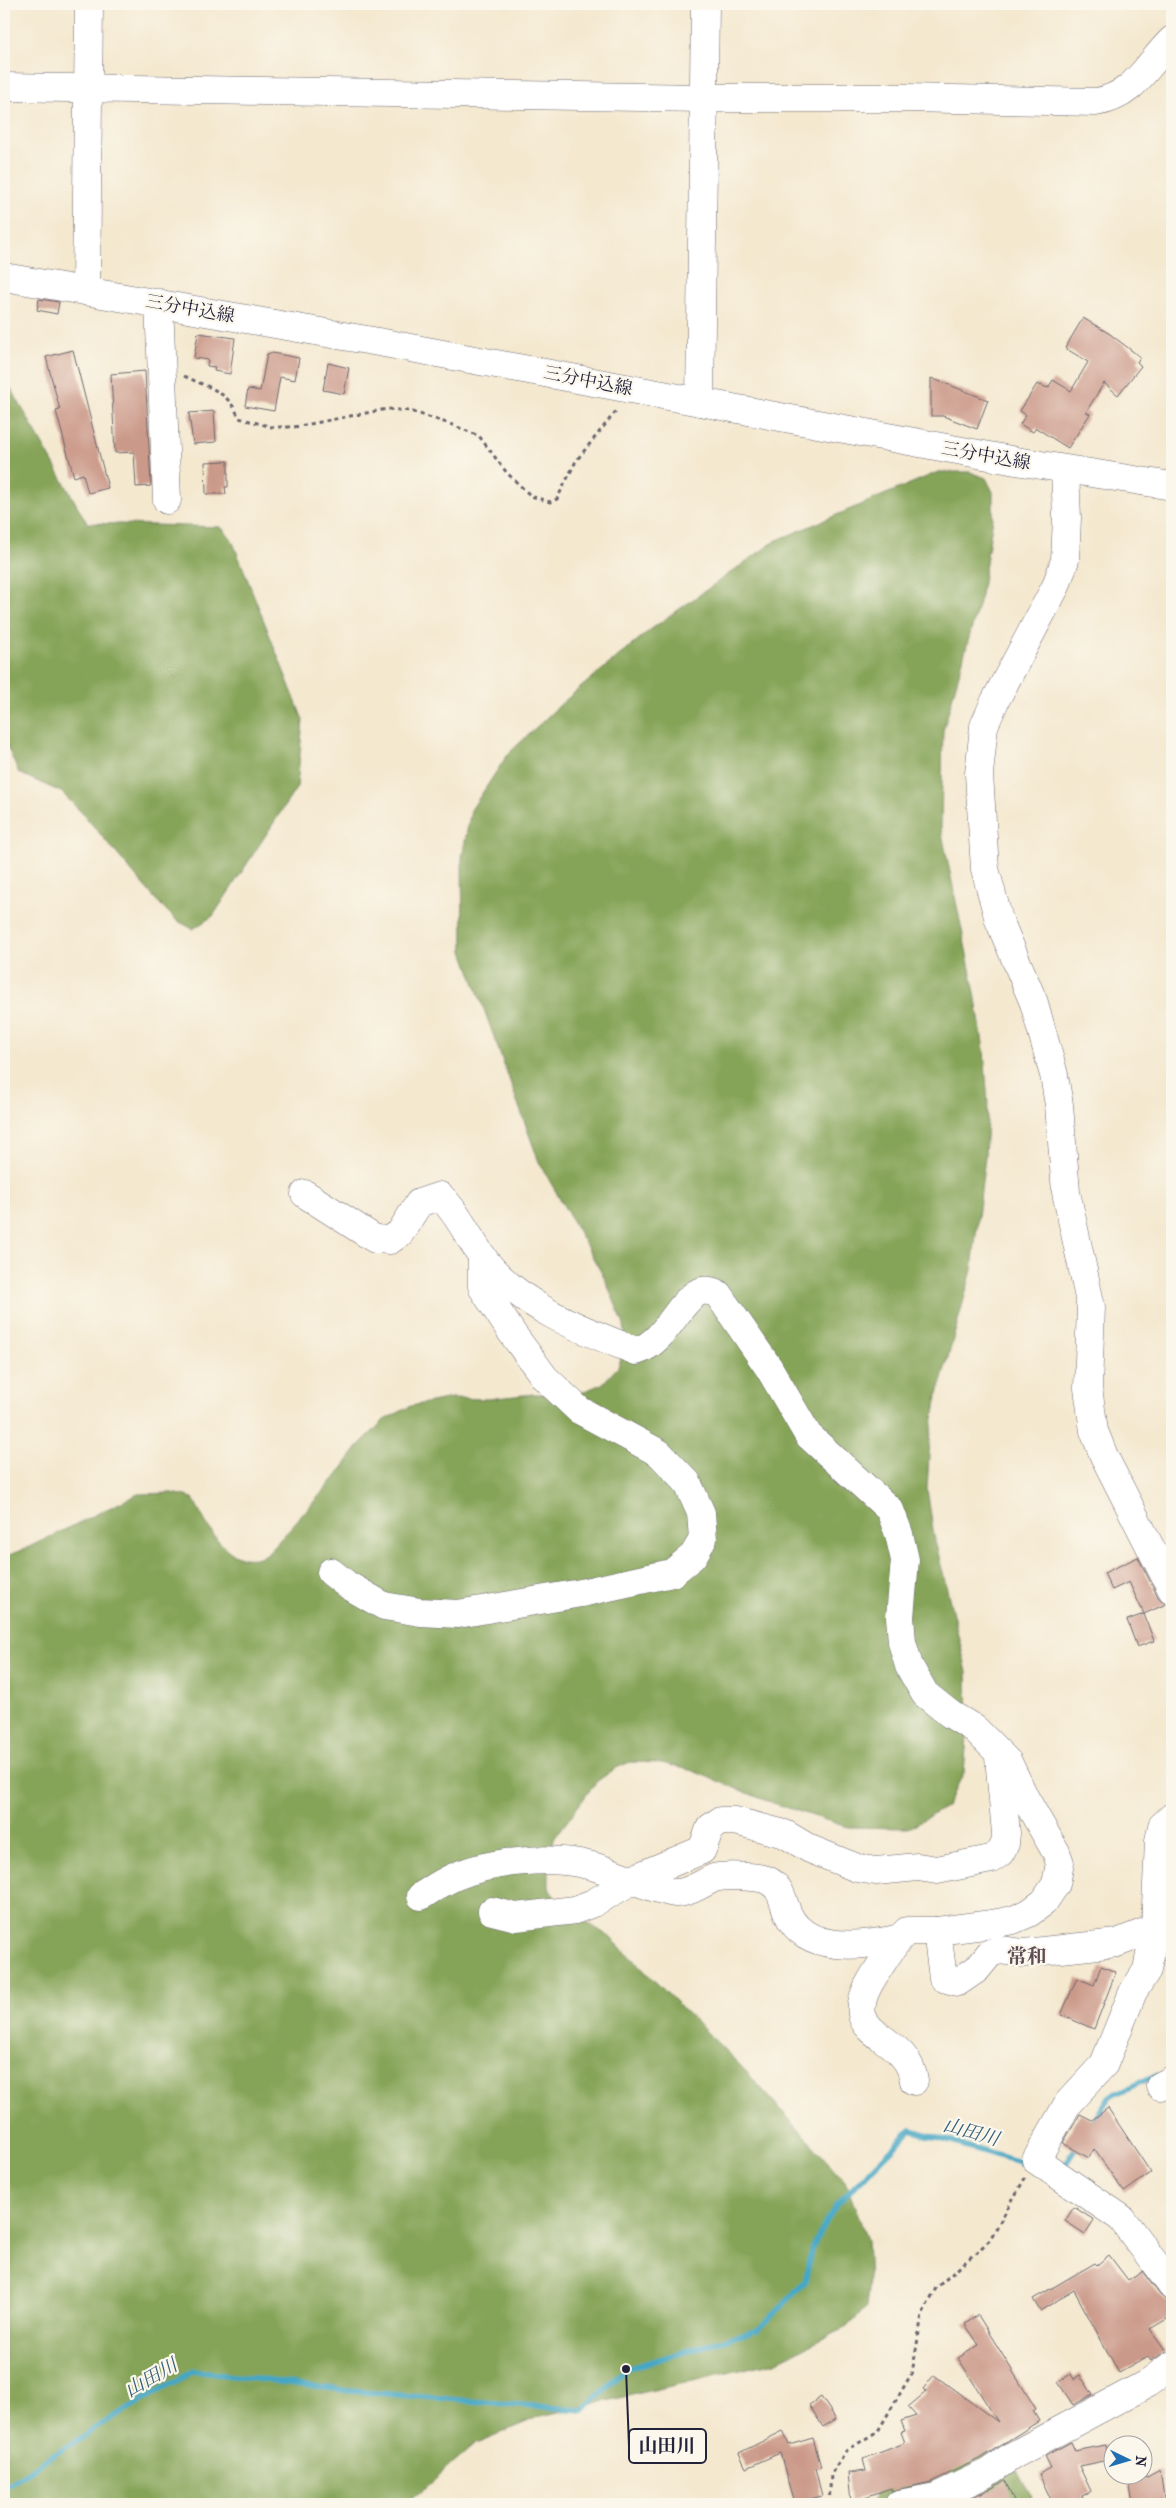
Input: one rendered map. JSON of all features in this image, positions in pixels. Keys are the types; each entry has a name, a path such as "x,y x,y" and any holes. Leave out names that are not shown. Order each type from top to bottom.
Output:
{"street":[{"path":"86,291 89,4"},
{"path":"700,402 704,4"},
{"path":"4,87 1096,102 1116,98 1127,91 1172,40"},
{"name":"三分中込線","path":"4,277 632,389 1065,470 1172,486"},
{"path":"159,304 167,500"},
{"path":"1065,470 1067,518 1065,560 1056,586 995,701 984,726 978,774 985,869 1000,920 1034,1003 1060,1104 1066,1192 1090,1307 1088,1388 1094,1431 1104,1456 1170,1576"},
{"path":"305,1194 336,1216 357,1225 375,1239 390,1240 400,1233 419,1203 440,1196 454,1210 482,1256 519,1295 549,1314 580,1329 636,1351 645,1349 662,1333 698,1292 710,1290 718,1294 769,1368 808,1435 890,1510 899,1534 905,1560 900,1617 902,1642 909,1666 925,1694 950,1714 975,1729 1000,1750 1056,1852 1060,1863 1056,1884 1044,1902 1029,1913 1013,1920 937,1931 907,1931 897,1939 866,1988 861,2006 862,2020 868,2028 907,2059 912,2067 914,2081"},
{"path":"331,1572 346,1584 384,1606 420,1612 458,1614 581,1593 672,1574 693,1556 703,1539 701,1513 687,1482 659,1453 579,1410 545,1378 512,1333 482,1287 482,1256"},
{"path":"492,1911 516,1918 575,1910 593,1903 635,1880 702,1850 710,1828 720,1821 736,1821 785,1834 810,1849 857,1868 876,1871 918,1867 937,1870 991,1859 1000,1853 1005,1844 1006,1833 998,1762 1000,1750"},
{"path":"1172,1817 1162,1826 1159,1841 1155,1928 1147,1970 1133,1992 1104,2064 1068,2103 1036,2160 1121,2218 1172,2286"},
{"path":"421,1896 468,1872 521,1862 559,1861 590,1865 676,1893 716,1877 742,1876 766,1880 780,1891 788,1915 804,1933 831,1944 867,1945 897,1939"},
{"path":"937,1931 943,1978 958,1982 977,1969 990,1953 1000,1950 1024,1952 1117,1943 1155,1928"},
{"path":"916,2503 936,2497 987,2473 1012,2456 1148,2383 1172,2365"}],"path":[{"path":"160,364 223,394 233,404 239,418 272,427 294,427 387,409 410,411 450,424 479,436 507,474 531,496 550,502 557,499 576,461 609,422 632,389"},
{"path":"830,2504 831,2474 846,2451 878,2431 912,2373 922,2314 936,2288 989,2241 1036,2160"}],"green space":[{"path":"4,376 87,523 221,527 232,540 303,720 297,787 213,916 193,929 176,920 156,900 84,815 61,792 19,773 4,739"},
{"path":"938,472 970,472 986,478 993,492 993,518 981,595 943,731 941,829 975,993 984,1050 988,1103 985,1156 972,1270 936,1401 930,1439 927,1489 934,1536 967,1672 968,1724 964,1773 946,1807 908,1828 847,1827 767,1801 693,1771 662,1763 630,1762 616,1768 596,1782 554,1839 549,1865 549,1887 559,1905 610,1937 744,2069 845,2181 867,2239 869,2281 866,2308 848,2327 775,2362 541,2416 476,2443 406,2504 4,2504 4,1557 29,1547 138,1494 173,1493 193,1498 213,1533 221,1544 231,1552 241,1557 253,1558 267,1554 335,1478 361,1443 384,1420 411,1406 451,1398 488,1399 533,1394 577,1394 602,1384 618,1367 626,1343 624,1325 605,1279 539,1162 463,951 462,857 471,810 508,754 562,703 650,630 775,541"},
{"path":"936,2452 1009,2455 1035,2504 869,2504 893,2470"}],"building":[{"path":"39,299 59,302 57,314 37,310"},
{"path":"1083,318 1110,334 1140,357 1137,362 1141,366 1118,395 1104,383 1086,412 1090,414 1068,448 1036,428 1033,432 1020,424 1026,415 1020,411 1037,384 1048,388 1053,380 1071,391 1088,362 1065,348"},
{"path":"198,333 235,338 230,374 214,371 215,367 207,366 208,360 194,358"},
{"path":"73,350 108,488 88,493 83,474 74,477 56,411 60,410 46,357"},
{"path":"272,353 299,358 295,380 280,377 274,411 245,406 248,389 260,391 267,354"},
{"path":"328,363 349,368 344,394 323,390"},
{"path":"145,371 151,486 136,487 134,452 115,453 111,374"},
{"path":"931,378 988,400 977,429 943,416 931,416"},
{"path":"214,411 216,442 193,444 189,413"},
{"path":"228,461 228,487 225,487 226,494 206,494 205,462"},
{"path":"1138,1557 1158,1597 1166,1604 1144,1614 1129,1582 1112,1590 1104,1573"},
{"path":"1144,1614 1154,1641 1137,1647 1127,1620"},
{"path":"1101,1966 1116,1972 1094,2029 1061,2015 1077,1978 1094,1985"},
{"path":"1108,2108 1151,2173 1124,2192 1094,2149 1089,2158 1063,2143 1080,2114 1092,2120"},
{"path":"1074,2207 1094,2220 1085,2234 1065,2221"},
{"path":"1109,2255 1128,2280 1142,2271 1160,2295 1172,2305 1172,2316 1150,2329 1166,2351 1151,2361 1148,2357 1119,2373 1074,2290 1040,2311 1033,2299 1095,2263 1097,2265"},
{"path":"978,2315 1036,2409 1033,2411 1039,2421 979,2459 931,2482 892,2491 891,2488 851,2502 848,2473 866,2471 863,2459 905,2443 901,2432 905,2431 901,2421 916,2416 908,2407 926,2392 923,2389 934,2375 998,2422 958,2358 979,2345 965,2324"},
{"path":"1071,2374 1074,2379 1080,2375 1093,2395 1073,2405 1058,2382"},
{"path":"821,2397 836,2419 823,2427 809,2405"},
{"path":"783,2431 789,2445 813,2438 821,2467 815,2468 822,2496 794,2503 780,2453 746,2468 739,2453"},
{"path":"1071,2442 1075,2451 1104,2445 1104,2461 1079,2466 1091,2491 1082,2495 1084,2504 1053,2504 1039,2474 1051,2468 1045,2456"},
{"path":"1160,2470 1165,2504 1133,2504 1130,2486 1154,2486 1154,2473"},
{"path":"1005,2480 1015,2504 957,2504 994,2487"}],"waterway":[{"name":"山田川","path":"1092,2124 1109,2097 1156,2075"},
{"name":"山田川","path":"4,2487 112,2418 193,2371 350,2391 583,2410 626,2369 758,2330 805,2282 811,2250 835,2206 911,2130 1030,2165"},
{"name":"山田川","path":"1062,2170 1078,2144"}],"place":[{"name":"山田川","path":"626,2369"}],"district":[{"name":"常和","path":"1027,1956"}]}
